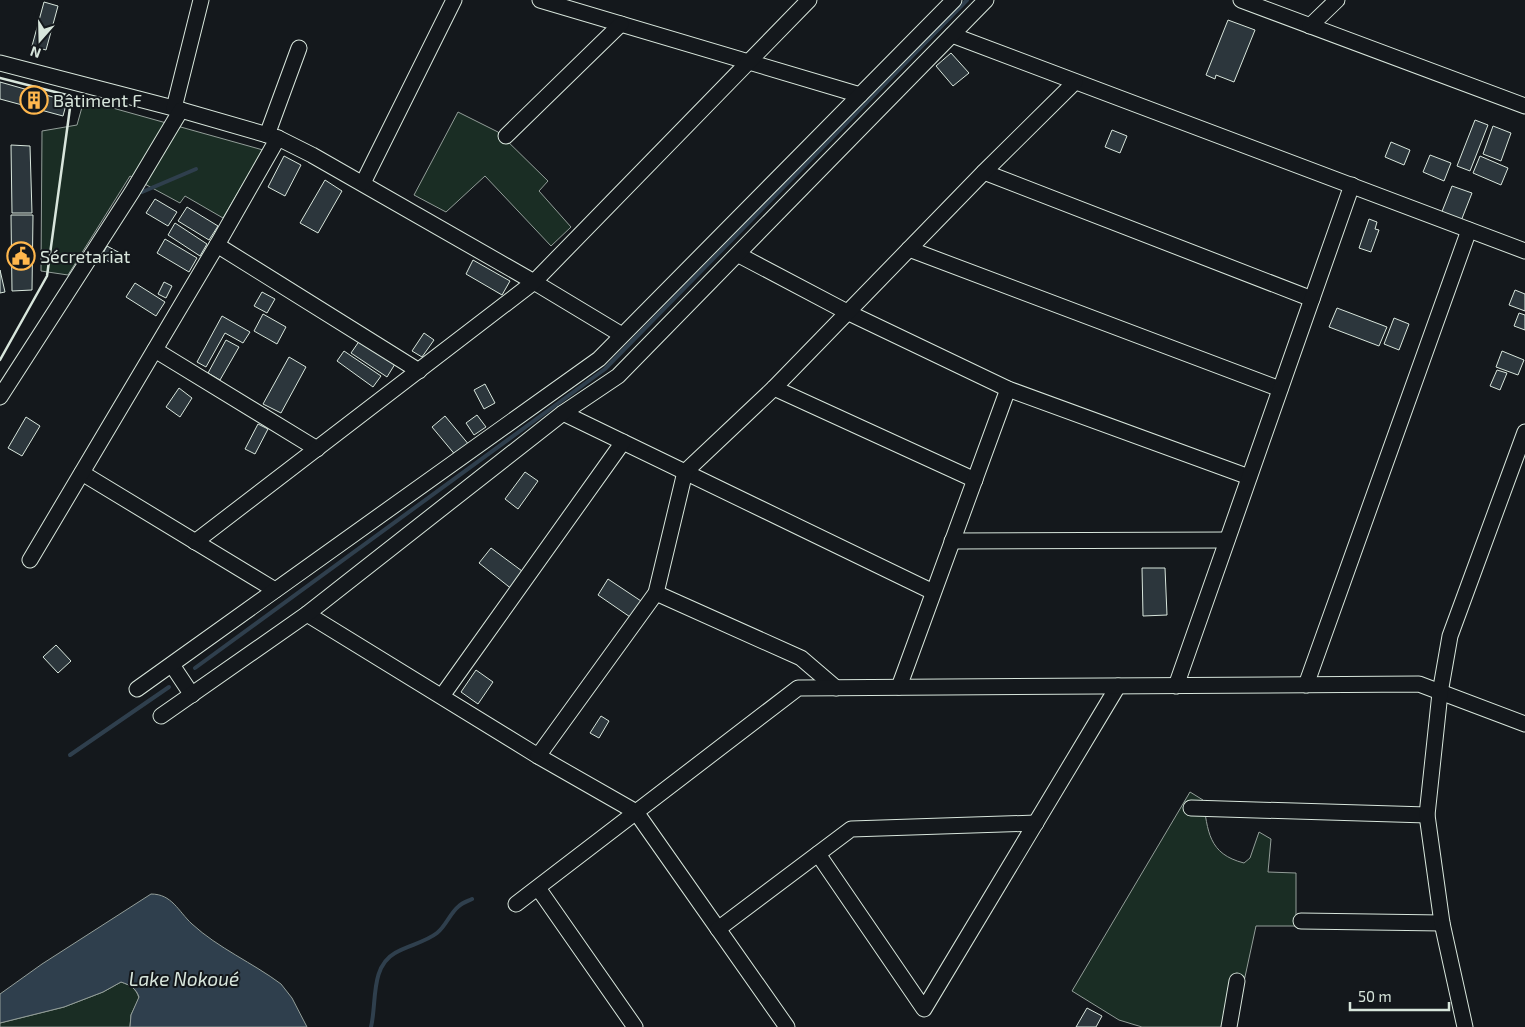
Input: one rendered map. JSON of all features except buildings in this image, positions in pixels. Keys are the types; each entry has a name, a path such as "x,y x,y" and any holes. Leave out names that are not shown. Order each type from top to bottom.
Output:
{"street":[{"path":"0,397 132,192 177,109 201,0"},
{"path":"363,184 454,0"},
{"path":"540,0 860,95"},
{"path":"195,542 534,282 809,0"},
{"path":"137,689 599,359 954,0"},
{"path":"161,716 307,614 563,413 618,376 740,254 986,0"},
{"path":"1241,0 1525,106"},
{"path":"1310,26 1337,0"},
{"path":"506,136 621,24"},
{"path":"952,35 1525,251"},
{"path":"30,560 217,246 272,137 299,48"},
{"path":"0,63 177,109 272,137 312,155 534,282 622,335"},
{"path":"538,756 656,594 685,472 774,388 984,172 1075,82"},
{"path":"984,172 1312,299"},
{"path":"1176,686 1352,185"},
{"path":"1306,685 1469,230"},
{"path":"217,246 419,370"},
{"path":"909,249 1280,389"},
{"path":"740,254 847,312 1008,389 1249,477"},
{"path":"155,350 316,449"},
{"path":"774,388 975,480"},
{"path":"899,687 1008,389"},
{"path":"563,413 933,592"},
{"path":"1465,1027 1442,923 1427,815 1440,693 1450,636 1525,432"},
{"path":"442,696 623,442"},
{"path":"82,474 275,590"},
{"path":"952,541 1227,540"},
{"path":"656,594 801,658 836,688"},
{"path":"307,614 538,756 636,812 787,1027"},
{"path":"172,665 192,695"},
{"path":"516,904 798,688 1419,684 1525,724"},
{"path":"818,854 924,1009 1118,686"},
{"path":"1191,808 1427,815"},
{"path":"718,929 851,829 1036,823"},
{"path":"538,888 635,1027"},
{"path":"1300,921 1442,923"},
{"path":"1229,1027 1237,981"}],"green space":[{"path":"84,100 263,150 223,218 185,196 180,203 130,176 68,275 41,271 42,131 77,125"},
{"path":"458,112 498,132 548,181 539,191 571,227 551,246 485,176 446,212 414,195"},
{"path":"1190,792 1203,800 1206,822 1212,840 1223,854 1244,863 1250,858 1259,832 1271,839 1268,872 1296,873 1296,926 1256,926 1243,986 1223,1027 1142,1027 1119,1020 1072,991"},
{"path":"121,982 132,987 139,998 131,1015 130,1027 0,1027 0,1023 64,1007 103,992"}],"water":[{"name":"Lake Nokoué","path":"151,894 170,900 202,933 281,984 292,998 307,1027 130,1027 131,1015 139,997 132,987 121,982 103,992 64,1007 0,1023 0,994 42,964"}],"waterway":[{"path":"195,668 605,369 967,0"},
{"path":"142,192 196,169"},
{"path":"70,755 169,687"},
{"path":"371,1027 378,976 387,959 400,950 437,933 456,909 472,899"}],"wall":[{"path":"0,78 67,95 70,108 47,276 0,360"}],"place":[{"name":"Bâtiment F","path":"34,100"},
{"name":"Sécretariat","path":"21,256"}]}
